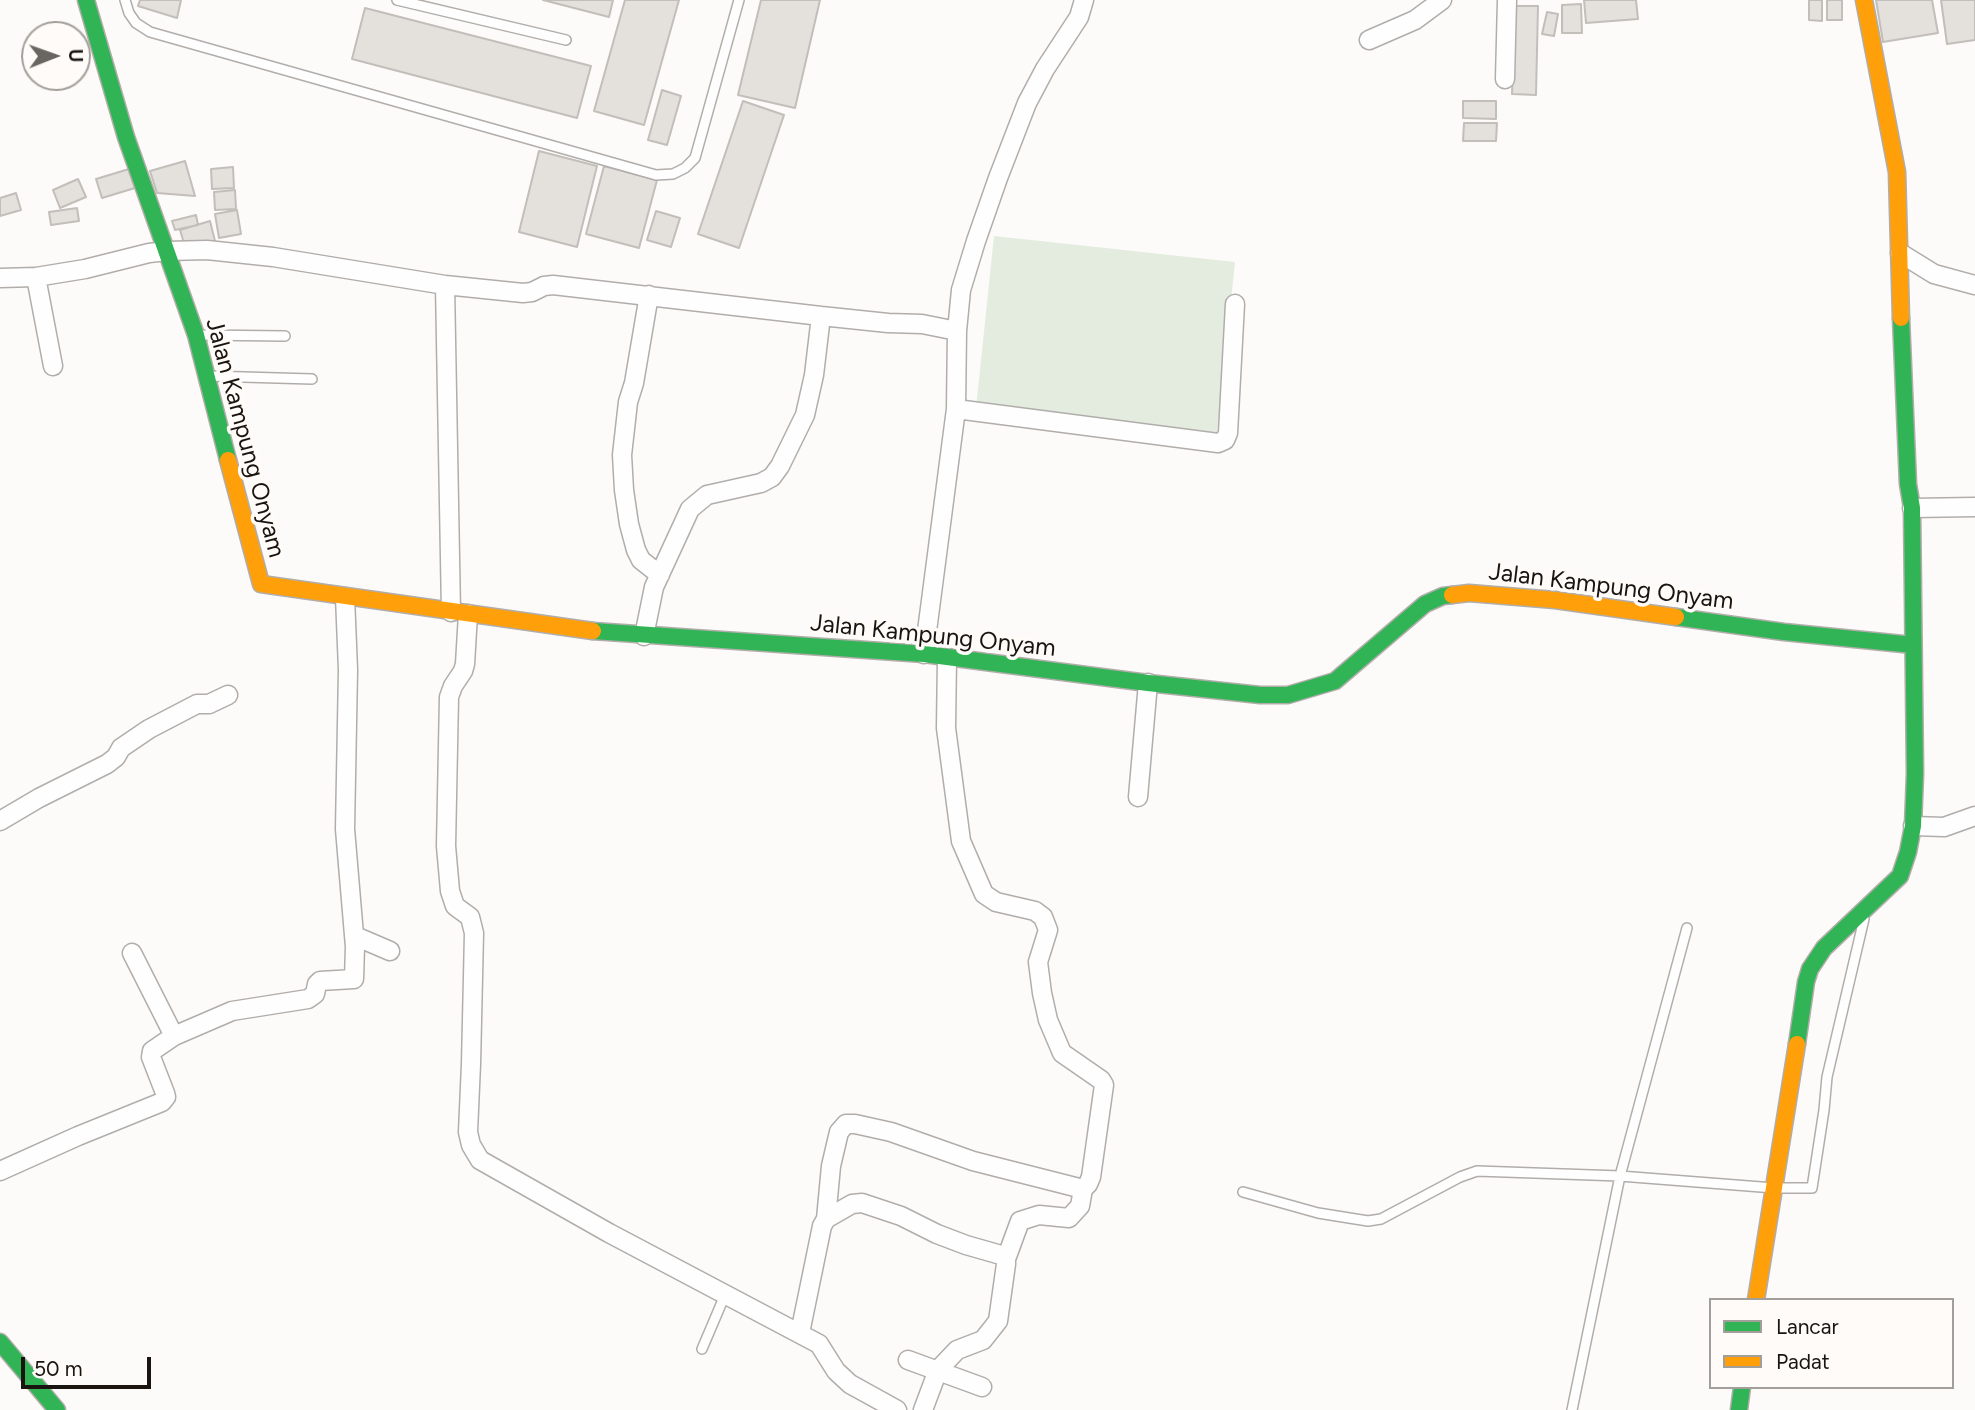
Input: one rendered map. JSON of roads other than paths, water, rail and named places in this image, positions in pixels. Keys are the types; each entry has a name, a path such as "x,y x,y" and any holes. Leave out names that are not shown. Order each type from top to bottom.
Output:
{"street":[{"name":"Jalan Kampung Onyam","path":"86,0 126,137 196,335 261,584 644,636 924,654 1148,684 1260,695 1288,695 1335,681 1425,604 1443,596 1469,593 1555,600 1784,632 1913,645"},
{"path":"924,654 956,409 957,331 961,290 998,178 1027,103 1045,69 1079,17 1084,0"},
{"path":"1369,40 1415,20 1442,0"},
{"path":"1505,79 1507,0"},
{"path":"1756,1298 1810,969 1824,948 1900,876 1913,826 1915,774 1912,508 1908,484 1900,322 1897,172 1864,0"},
{"path":"0,278 36,277 85,269 149,253 207,250 273,257 445,285 523,293 553,285 821,316 922,324 957,331"},
{"path":"1900,253 1934,274 1975,285"},
{"path":"36,277 53,366"},
{"path":"445,285 460,613 465,664 449,697 446,846 450,891 455,906 470,917 474,933 468,1132 471,1145 480,1160 609,1233 819,1344 836,1371 850,1384 897,1410"},
{"path":"649,295 634,383 628,402 622,455 627,513 636,550 642,560 660,575"},
{"path":"956,409 1218,443 1225,440 1228,433 1235,304"},
{"path":"644,636 654,587 690,509 707,495 761,483 772,477 780,466 805,415 814,375 821,316"},
{"path":"1912,508 1975,507"},
{"path":"0,1171 162,1102 166,1097 165,1093 150,1057 152,1051 174,1035 232,1011 308,999 312,997 320,981 353,980 355,977 355,936 345,829 348,670 345,597"},
{"path":"923,1410 939,1370 957,1350 983,1340 998,1321 1006,1259 1020,1221 1040,1215 1069,1218 1080,1206 1083,1189 1091,1177 1104,1085 1101,1080 1062,1053 1048,1020 1038,962 1048,930 1043,917 1035,911 996,902 984,894 961,841 946,728 947,657"},
{"path":"1138,797 1148,684"},
{"path":"0,821 107,764 116,757 121,748 149,729 197,704 209,704 228,695"},
{"path":"1913,826 1944,827 1975,816"},
{"path":"355,936 390,951"},
{"path":"132,953 174,1035"},
{"path":"800,1333 822,1226 826,1219 831,1166 839,1132 846,1124 891,1132 972,1161 1083,1189"},
{"path":"826,1219 852,1204 862,1203 1006,1259"},
{"path":"0,1342 57,1410"},
{"path":"908,1360 982,1387"},
{"path":"1739,1410 1742,1389"}],"lane":[{"path":"125,0 136,23 150,32 656,175 685,168 695,158 739,0"},
{"path":"397,0 566,40"},
{"path":"196,335 285,335"},
{"path":"208,376 312,379"},
{"path":"1243,1192 1318,1213 1376,1221 1460,1177 1478,1171 1620,1176 1774,1188 1812,1188 1827,1077 1866,910"},
{"path":"1572,1410 1620,1176 1687,928"},
{"path":"702,1349 725,1295"}]}
